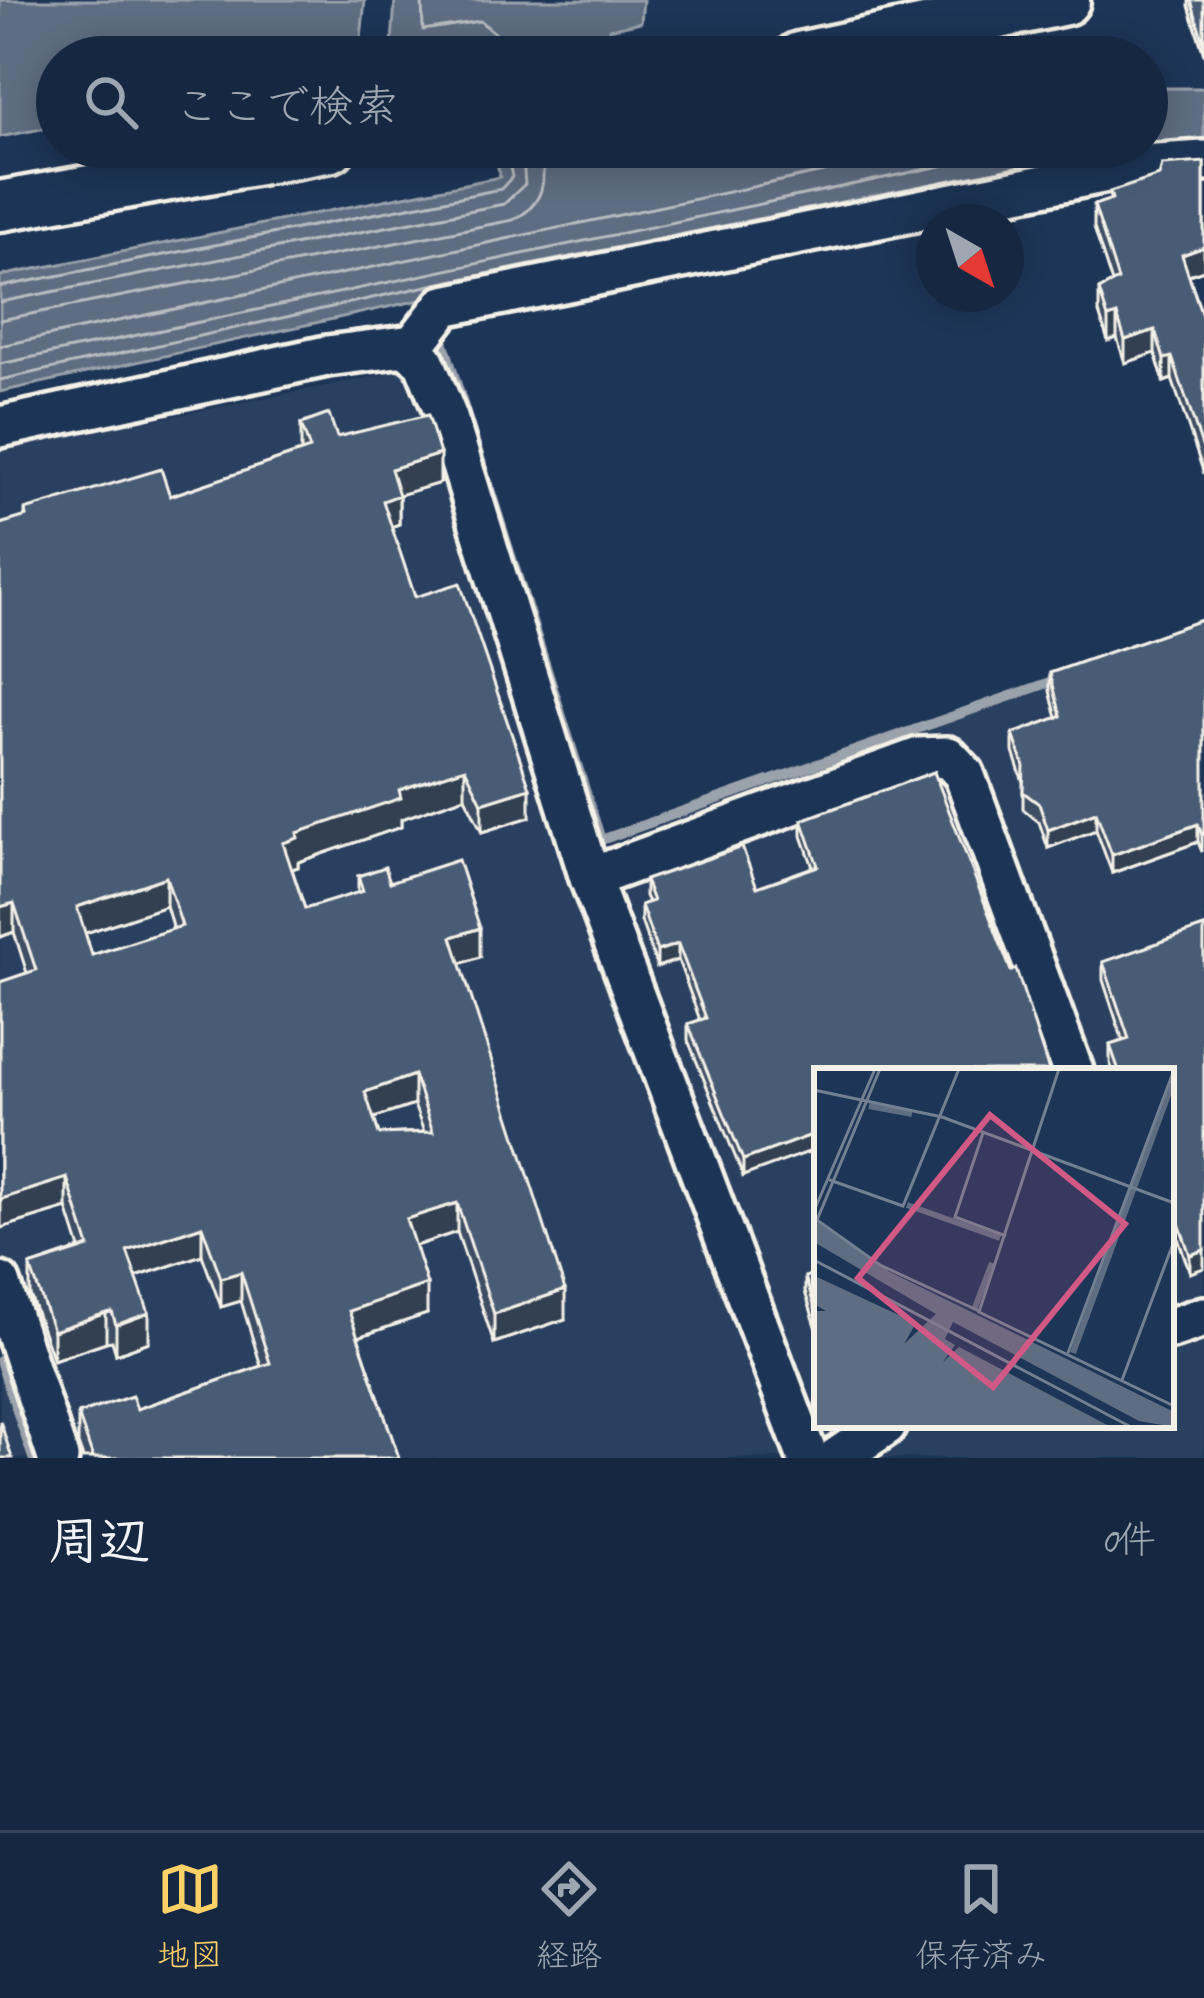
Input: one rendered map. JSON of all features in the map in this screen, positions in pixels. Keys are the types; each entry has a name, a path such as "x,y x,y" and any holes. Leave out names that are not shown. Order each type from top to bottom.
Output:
{"main road":[{"path":"897,36 1065,0"},
{"path":"0,206 213,168"}],"street":[{"path":"1168,163 1204,160"},
{"path":"0,428 1129,168"},
{"path":"427,328 424,361 447,418 590,878 808,1458"},
{"path":"590,878 919,758 948,757 964,774 1072,1068"},
{"path":"0,1283 58,1458"},
{"path":"1174,1327 1204,1317"},
{"path":"837,1458 882,1428"}],"shaded area":[{"path":"412,369 571,865 1204,628 1204,1458 0,1458 0,450"}],"water":[{"path":"0,0 365,0 361,36 36,36 36,130 0,137"},
{"path":"395,0 643,0 641,22 609,29 610,36 392,36"},
{"path":"1168,88 1204,88 1204,146 1168,153"},
{"path":"498,168 1092,168 438,296 0,392 0,276 500,177"}],"building":[{"path":"1191,0 1204,0 1204,45"},
{"path":"1204,162 1204,247 1182,255 1204,322 1204,452 1172,357 1164,359 1155,330 1125,340 1117,315 1108,318 1099,290 1118,280 1094,205 1112,199 1110,192 1159,176 1168,165"},
{"path":"329,414 337,437 428,415 440,454 391,469 399,495 383,501 415,597 460,583 530,788 482,803 465,768 399,790 401,798 297,833 298,838 283,843 305,909 363,891 358,876 385,867 390,882 458,860 480,928 452,937 565,1290 494,1314 457,1203 406,1219 427,1284 349,1311 399,1458 93,1458 78,1414 132,1396 137,1409 270,1363 241,1272 221,1278 202,1226 127,1251 149,1313 116,1325 112,1312 106,1313 53,1331 30,1266 89,1247 67,1178 0,1197 0,982 36,970 14,903 0,907 0,524 27,516 25,510 161,469 170,496 310,449 301,424","holes":["166,877 182,926 92,955 77,907","414,1075 433,1132 379,1134 365,1092"]},
{"path":"1204,619 1204,834 1198,824 1112,855 1096,812 1048,830 1039,804 1023,792 1024,766 1013,734 1061,716 1050,673"},
{"path":"934,772 1011,971 1016,969 1048,1068 814,1068 814,1134 743,1160 688,1024 706,1018 678,944 657,951 641,905 653,901 645,880 742,847 757,887 818,866 802,820"},
{"path":"1204,927 1204,1250 1190,1255 1174,1209 1174,1068 1118,1068 1110,1045 1129,1039 1103,962"},
{"path":"814,1274 814,1305 805,1277"},
{"path":"0,1421 12,1458 0,1458"}],"waterway":[{"path":"440,331 601,840 1059,679"},
{"path":"0,1361 33,1458"}]}
